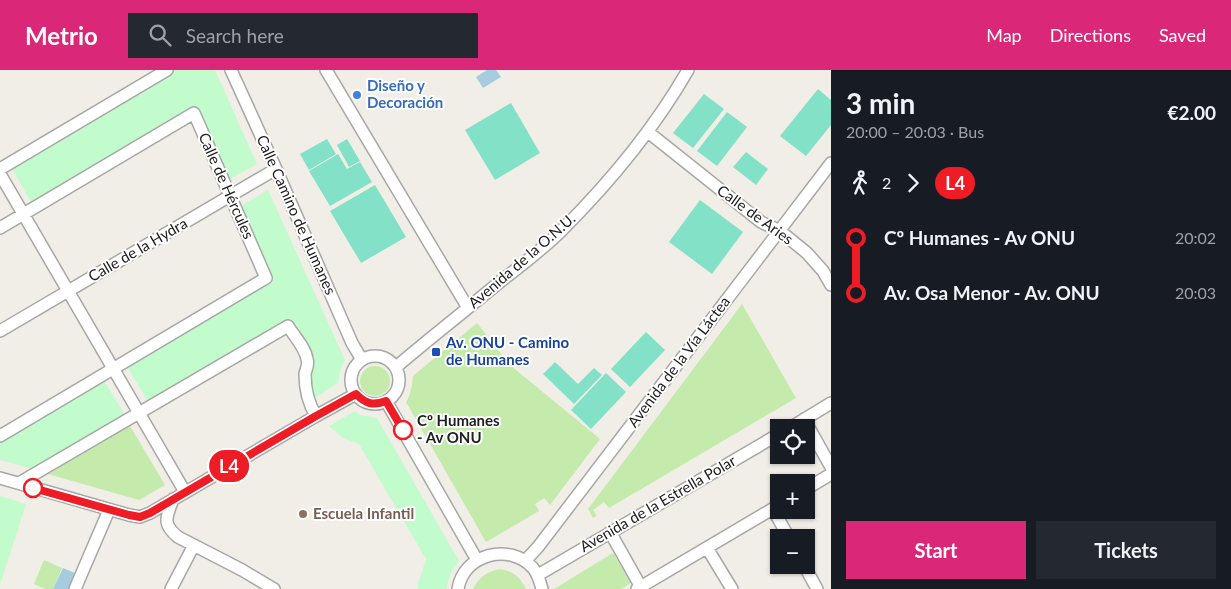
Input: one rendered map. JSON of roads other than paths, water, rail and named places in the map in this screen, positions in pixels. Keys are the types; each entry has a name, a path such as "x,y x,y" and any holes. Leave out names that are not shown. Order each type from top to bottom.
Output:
{"street":[{"path":"0,169 167,70"},
{"name":"Calle Camino de Humanes","path":"231,70 352,343 362,360"},
{"path":"326,70 468,308"},
{"name":"Avenida de la O.N.U.","path":"396,367 561,231 606,183 648,132 688,70"},
{"name":"Calle de Hércules","path":"0,436 266,278 194,113 24,214"},
{"name":"Calle de Aries","path":"648,132 761,222 780,231 807,253 823,271 831,285"},
{"name":"Avenida de la Vía Láctea","path":"524,561 538,547 831,162"},
{"name":"Calle de la Hydra","path":"0,331 276,169"},
{"path":"0,174 185,492"},
{"path":"0,228 24,214"},
{"path":"19,483 288,326 306,353 308,362 305,373 306,389 310,407 316,416"},
{"path":"380,356 392,362 396,367 399,374 397,390 386,401 378,404 362,400 352,387 352,372 356,365 367,357 380,356"},
{"path":"0,478 140,517 356,394"},
{"path":"386,401 477,560"},
{"path":"804,419 831,403"},
{"path":"815,438 831,466"},
{"name":"Avenida de la Estrella Polar","path":"538,575 770,439"},
{"path":"815,484 831,474"},
{"path":"173,499 166,522 167,526 178,537 274,589"},
{"path":"75,589 110,510"},
{"path":"610,532 640,588 770,511"},
{"path":"171,589 194,545"},
{"path":"707,548 732,589"},
{"path":"458,589 466,570 477,560 488,555 501,553 513,555 532,567 538,575 542,589"},
{"path":"808,574 813,587"}],"water":[{"path":"487,70 496,70 501,77 483,88 476,77"},
{"path":"63,568 75,573 68,589 53,589"}],"place":[{"name":"Diseño y Decoración","path":"357,95"},
{"name":"Av. ONU - Camino de Humanes","path":"436,352"},
{"name":"Cº Humanes - Av ONU","path":"403,430"},
{"name":"Escuela Infantil","path":"303,514"}]}
